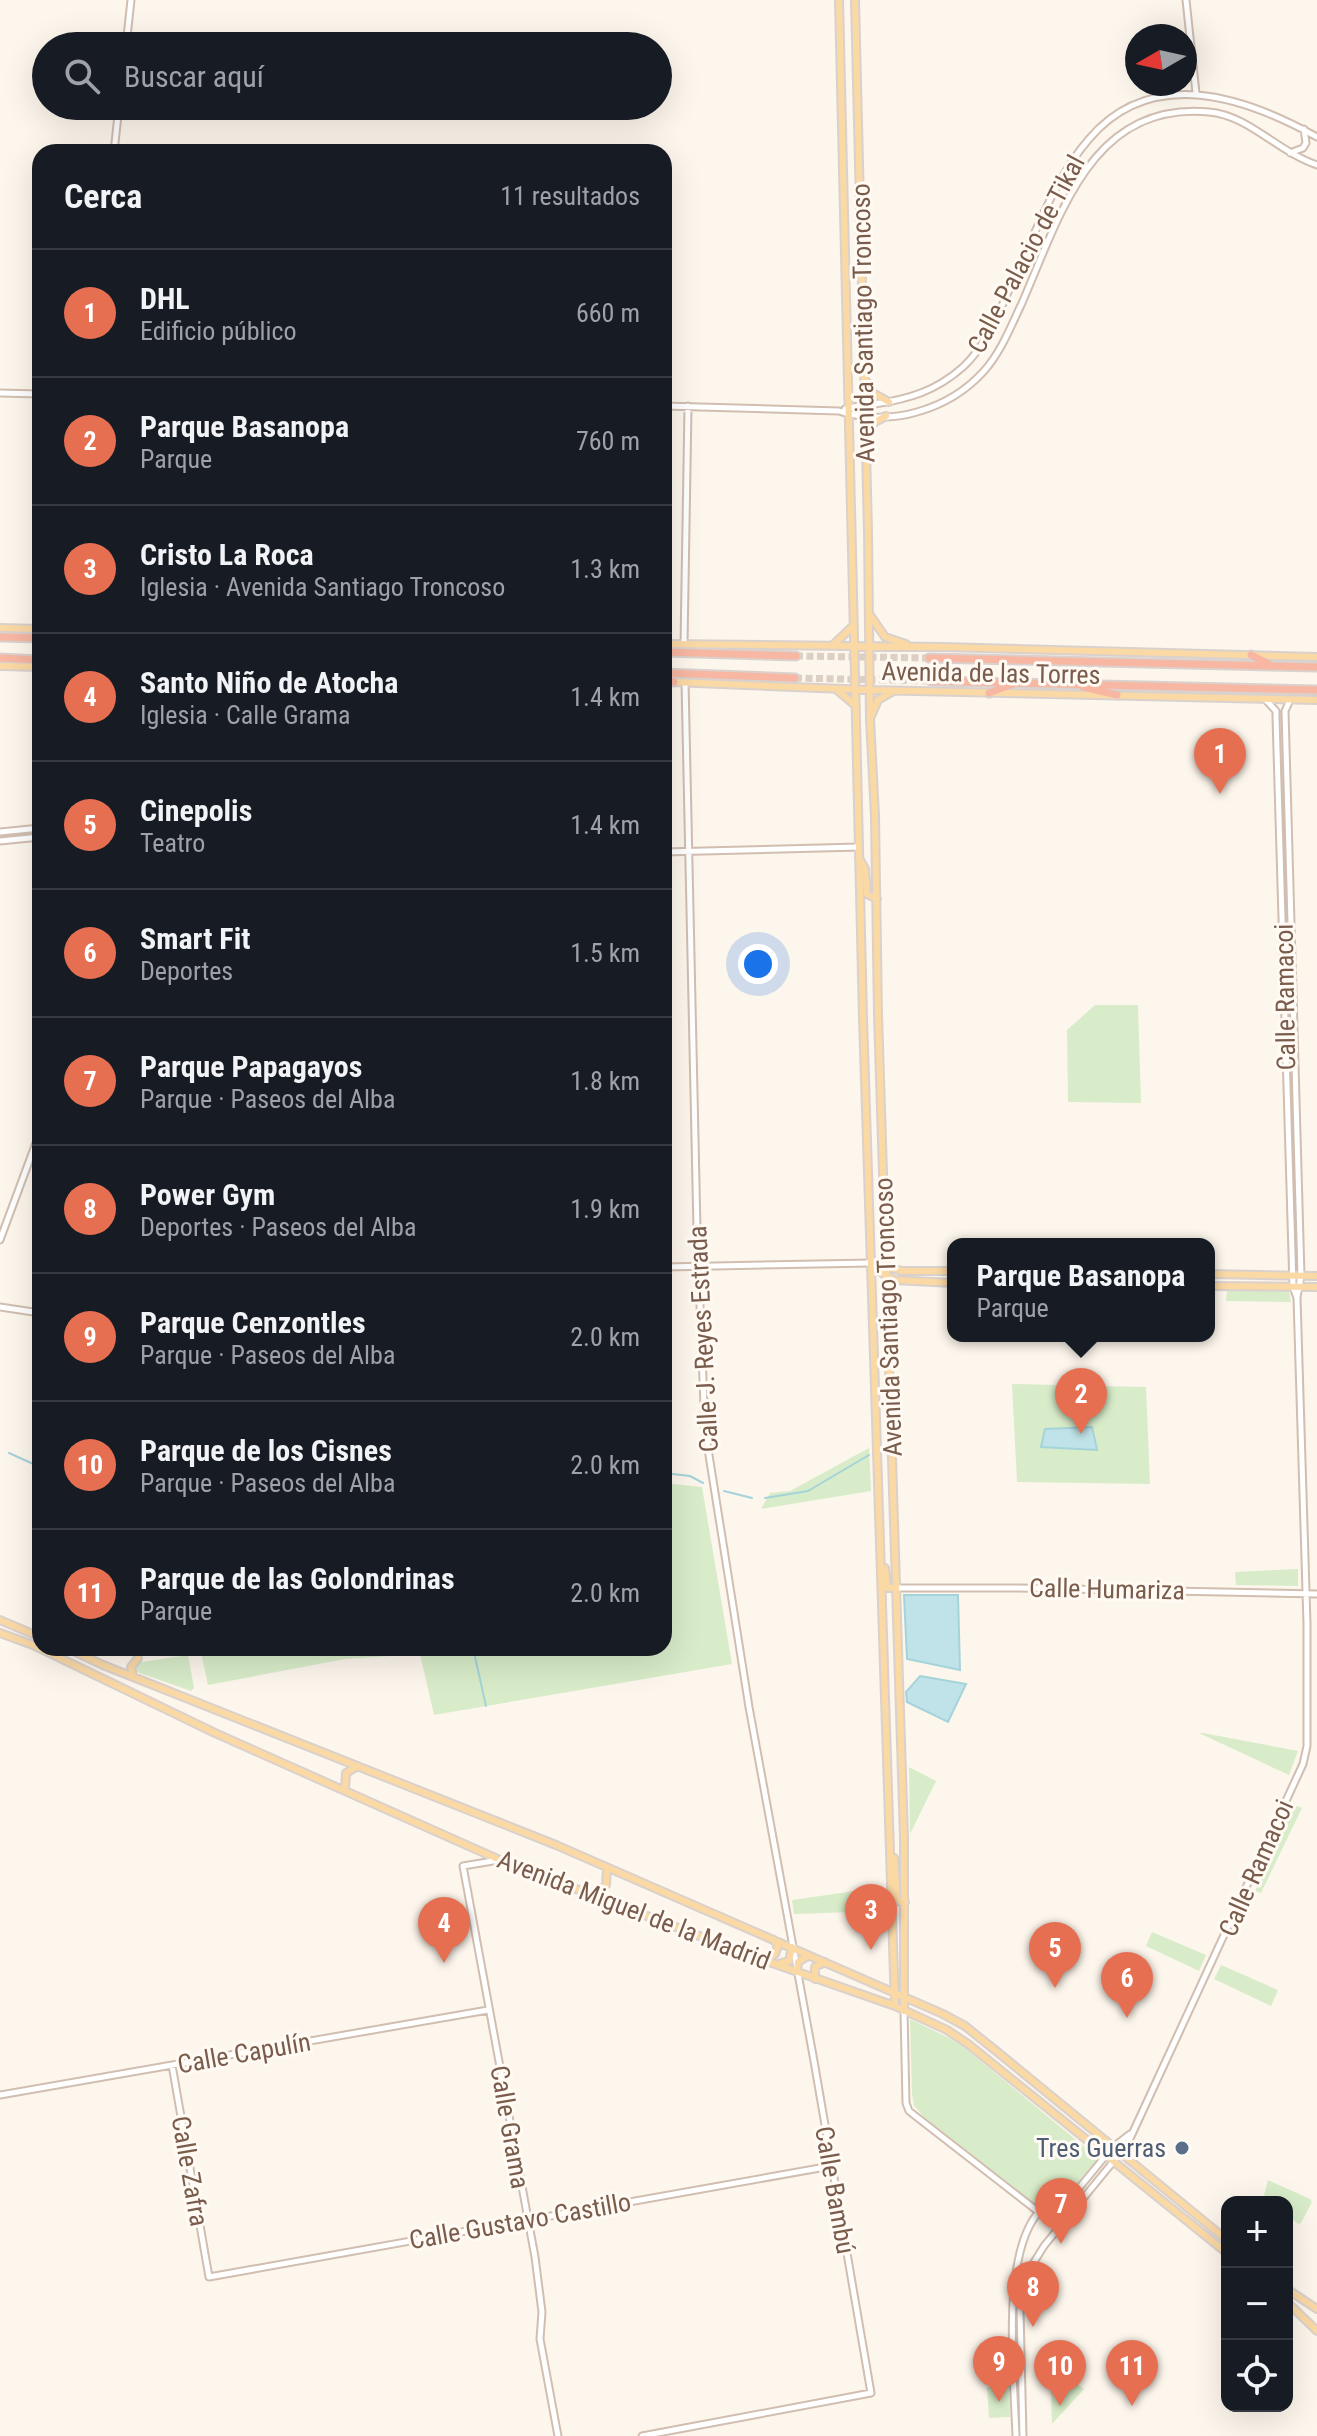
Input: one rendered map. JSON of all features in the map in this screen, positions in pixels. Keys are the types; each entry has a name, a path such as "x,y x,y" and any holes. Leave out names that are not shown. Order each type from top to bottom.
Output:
{"highway":[{"path":"0,637 32,638"},
{"path":"672,652 796,656"},
{"path":"1251,655 1271,665"},
{"path":"0,658 32,660"},
{"name":"Avenida de las Torres","path":"929,658 1317,667"},
{"path":"672,678 795,678"},
{"name":"Avenida de las Torres","path":"931,681 1317,690"},
{"path":"989,693 1018,683"},
{"path":"1070,684 1117,695"}],"main road":[{"name":"Avenida Santiago Troncoso","path":"839,0 870,1264 895,2006"},
{"name":"Avenida Santiago Troncoso","path":"855,0 866,415 868,646 905,1902 904,2011"},
{"path":"865,376 873,393 891,402"},
{"path":"866,433 875,422 886,416"},
{"path":"851,486 867,494"},
{"path":"853,535 858,557 868,562"},
{"path":"868,607 873,621 885,637 913,647"},
{"path":"830,646 842,639 854,625"},
{"path":"0,628 32,629"},
{"name":"Avenida de las Torres","path":"672,644 1317,657"},
{"path":"0,666 32,667"},
{"name":"Avenida de las Torres","path":"674,682 870,690 1317,700"},
{"path":"834,688 847,695 856,706"},
{"path":"870,719 878,700 897,690"},
{"path":"859,814 875,816"},
{"path":"859,858 865,869 867,894 877,899"},
{"path":"870,1264 902,1271 947,1271"},
{"path":"870,1264 887,1277 897,1280 947,1283"},
{"path":"873,1293 887,1277 902,1271"},
{"path":"1215,1274 1317,1276"},
{"path":"1215,1286 1317,1287"},
{"path":"880,1538 886,1586 891,1590 896,1588"},
{"path":"0,1620 32,1634"},
{"name":"Avenida Miguel de la Madrid","path":"0,1633 32,1645"},
{"name":"Avenida Miguel de la Madrid","path":"56,1656 215,1733 500,1860 764,1961 895,2006 963,2040 1221,2248"},
{"name":"Avenida Miguel de la Madrid","path":"85,1656 607,1868 905,1996 972,2031 1221,2235"},
{"path":"133,1677 131,1667 138,1658"},
{"path":"345,1790 346,1773 358,1766"},
{"path":"892,1855 896,1863 898,1901 905,1902"},
{"path":"590,1894 606,1885 607,1868"},
{"path":"764,1961 775,1954 778,1946 774,1940"},
{"path":"774,1964 789,1961 792,1947"},
{"path":"797,1972 798,1962 804,1956 812,1956"},
{"path":"815,1979 815,1967 825,1962"},
{"path":"1293,2293 1317,2309"},
{"path":"1293,2308 1317,2331"}],"street":[{"path":"128,32 131,0"},
{"path":"1186,0 1189,24"},
{"name":"Calle Palacio de Tikal","path":"1197,93 1239,102 1317,137"},
{"name":"Calle Palacio de Tikal","path":"850,411 931,390 974,355 994,320 1059,183 1088,140 1113,118 1149,100 1176,96"},
{"name":"Calle Palacio de Tikal","path":"850,411 895,416 929,409 973,382 993,360 1073,191 1094,156 1116,135 1131,127 1164,114 1199,111 1234,117 1289,153 1317,165"},
{"path":"115,144 117,120"},
{"path":"1289,153 1303,148 1306,143 1304,129"},
{"path":"1059,183 1073,191"},
{"path":"0,393 32,394"},
{"path":"891,402 895,416"},
{"path":"672,406 850,411"},
{"path":"684,644 683,552 688,406"},
{"name":"Calle J. Reyes Estrada","path":"685,682 702,1390 711,1475 799,1988"},
{"path":"1265,699 1276,711 1281,708 1285,711"},
{"name":"Calle Ramacoi","path":"1023,2436 1020,2310 1022,2288 1031,2265 1058,2227 1121,2154 1206,1980 1303,1764 1309,1732 1285,711 1290,700"},
{"name":"Calle Ramacoi","path":"1276,711 1297,1276"},
{"path":"0,832 32,829"},
{"path":"0,841 32,838"},
{"path":"672,852 859,847"},
{"path":"0,1240 32,1154"},
{"path":"672,1267 870,1264"},
{"path":"0,1307 32,1312"},
{"name":"Calle Humariza","path":"896,1588 1317,1594"},
{"name":"Calle Grama","path":"500,1860 463,1866 528,2220 540,2294 540,2339 558,2436"},
{"name":"Calle Bambú","path":"642,2436 871,2393 799,1988"},
{"name":"Calle Capulín","path":"0,2095 488,2010"},
{"path":"904,2011 908,2109 1058,2227"},
{"name":"Calle Zafra","path":"172,2065 209,2277"},
{"name":"Calle Ramacoi","path":"1051,2222 1112,2148 1131,2134"},
{"name":"Calle Gustavo Castillo","path":"209,2277 831,2166"},
{"path":"1016,2436 1015,2275 1026,2230 1038,2213"}],"green space":[{"path":"1095,1005 1138,1005 1141,1103 1068,1102 1067,1030"},
{"path":"1227,1290 1289,1291 1291,1302 1226,1301"},
{"path":"1012,1384 1146,1387 1150,1484 1017,1482"},
{"path":"869,1448 871,1491 761,1509 770,1493 790,1491"},
{"path":"672,1484 702,1487 732,1664 434,1715 420,1656 672,1656"},
{"path":"1298,1569 1298,1586 1236,1585 1235,1572"},
{"path":"188,1656 194,1688 191,1691 137,1672 133,1667 135,1663"},
{"path":"202,1656 390,1656 345,1659 208,1685"},
{"path":"1199,1733 1203,1733 1298,1751 1289,1775"},
{"path":"909,1767 936,1781 910,1834"},
{"path":"1294,1805 1302,1808 1261,1893 1255,1891"},
{"path":"855,1891 856,1912 794,1914 792,1900"},
{"path":"1152,1932 1206,1955 1199,1971 1146,1946"},
{"path":"1221,1965 1278,1990 1271,2006 1214,1979"},
{"path":"910,2019 965,2048 1098,2158 1050,2216 914,2106"},
{"path":"1268,2180 1312,2202 1298,2224 1293,2219 1293,2196 1264,2195"},
{"path":"1050,2363 1084,2389 1052,2424"},
{"path":"1009,2386 1010,2417 989,2418 987,2387"}],"water":[{"path":"1092,1427 1097,1450 1041,1447 1045,1429"},
{"path":"904,1595 958,1595 960,1670 907,1659"},
{"path":"920,1676 966,1684 948,1722 907,1702 906,1692"}],"waterway":[{"path":"9,1453 32,1463"},
{"path":"765,1498 808,1491 869,1455"},
{"path":"672,1474 690,1476 703,1483"},
{"path":"724,1491 752,1498"},
{"path":"475,1656 486,1706"}],"tunnel":[{"path":"796,656 929,658"},
{"path":"795,678 931,681"}],"place":[{"name":"DHL","path":"1220,794"},
{"name":"Parque Basanopa","path":"1081,1434"},
{"name":"Cristo La Roca","path":"871,1950"},
{"name":"Santo Niño de Atocha","path":"444,1963"},
{"name":"Cinepolis","path":"1055,1988"},
{"name":"Smart Fit","path":"1127,2018"},
{"name":"Tres Guerras","path":"1182,2148"},
{"name":"Parque Papagayos","path":"1061,2244"},
{"name":"Power Gym","path":"1033,2327"},
{"name":"Parque Cenzontles","path":"999,2402"},
{"name":"Parque de los Cisnes","path":"1060,2406"},
{"name":"Parque de las Golondrinas","path":"1132,2406"}]}
